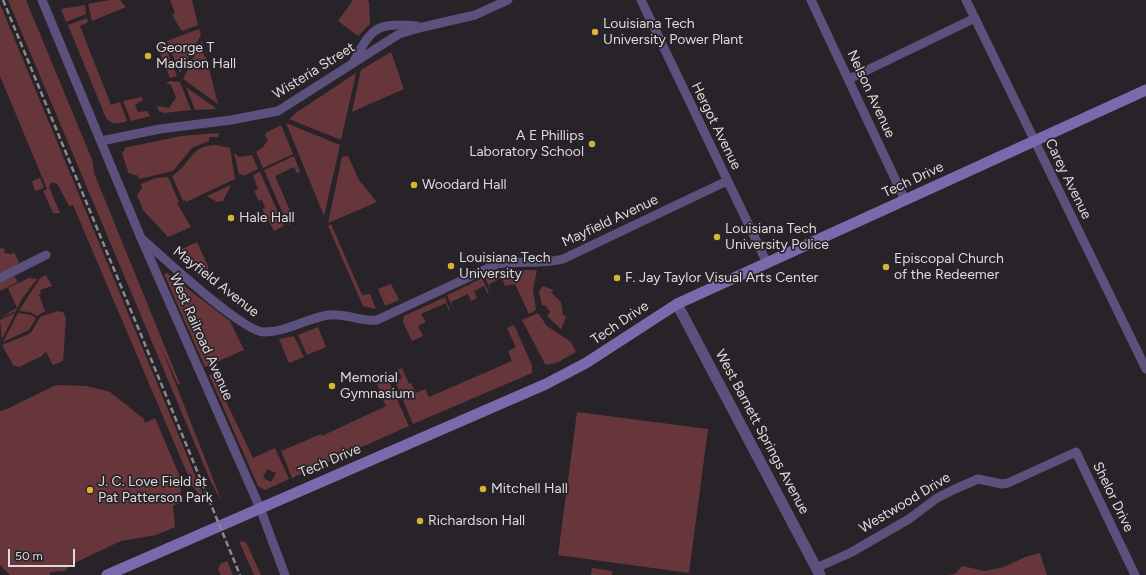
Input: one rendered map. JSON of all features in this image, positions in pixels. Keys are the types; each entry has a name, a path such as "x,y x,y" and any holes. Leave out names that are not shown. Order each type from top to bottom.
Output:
{"main road":[{"name":"Tech Drive","path":"108,575 546,384 586,363 677,304 1146,90"}],"street":[{"name":"West Railroad Avenue","path":"42,0 141,238 260,508 285,575"},
{"name":"Wisteria Street","path":"101,141 160,129 232,120 278,111 399,34 475,15 508,0"},
{"name":"Hergot Avenue","path":"641,0 766,263"},
{"name":"Nelson Avenue","path":"812,0 905,200"},
{"name":"Carey Avenue","path":"966,0 1033,141 1146,369"},
{"path":"849,79 975,18"},
{"path":"353,62 366,38 381,27 392,24 423,27"},
{"name":"Mayfield Avenue","path":"141,238 178,271 241,322 262,332 276,331 285,330 328,315 343,314 366,320 377,320 497,264 514,261 550,261 563,259 727,181"},
{"path":"0,278 46,255"},
{"name":"West Barnett Springs Avenue","path":"677,304 817,573"},
{"name":"Westwood Drive","path":"817,573 909,519 937,498 955,489 978,479 1002,484 1008,483 1076,452"},
{"name":"Shelor Drive","path":"1076,452 1135,575"}],"shaded area":[{"path":"8,0 26,0 93,162 94,173 180,384 178,385 160,344 222,502 211,482"},
{"path":"110,0 120,0 126,7 92,21 88,4"},
{"path":"170,0 192,0 198,25 182,31 172,15 175,13"},
{"path":"353,0 367,0 369,2 370,24 358,36 338,21"},
{"path":"0,4 206,502 193,487 73,205 69,206 58,185 53,182 49,187 60,213 53,213 43,191 47,189 0,76"},
{"path":"85,5 86,14 66,22 61,9"},
{"path":"87,18 88,22 80,26 111,105 120,102 127,121 116,123 111,122 106,118 68,25"},
{"path":"199,29 201,35 180,73 167,41"},
{"path":"202,41 204,56 206,57 218,104 183,79"},
{"path":"164,43 177,76 170,78 157,46"},
{"path":"391,52 404,89 352,112 361,70"},
{"path":"356,73 341,140 289,119 297,112"},
{"path":"170,81 180,82 191,110 164,113 159,111 157,106 169,108 176,98 171,85 166,83"},
{"path":"186,87 217,109 195,110"},
{"path":"142,97 143,100 135,105 138,112 147,111 150,116 131,121 123,101"},
{"path":"286,123 340,145 324,216"},
{"path":"281,125 293,154 263,168 256,152 262,148 267,141 268,139 265,136 266,133"},
{"path":"219,133 218,137 209,137 209,141 192,148 173,171 139,179 137,175 133,175 132,173 129,174 122,153 125,150 124,148 181,136"},
{"path":"216,145 230,148 235,179 186,202 185,200 183,201 172,176 183,167 191,156 200,148"},
{"path":"234,153 239,157 252,155 258,169 243,176 242,174 239,175"},
{"path":"294,156 300,172 297,173 294,167 275,176 295,222 288,225 264,170"},
{"path":"348,156 359,180 377,202 328,223 342,157"},
{"path":"260,172 284,226 274,231 262,209 265,208 262,200 259,201 254,191 258,189 253,175"},
{"path":"168,177 179,202 177,203 191,227 168,237 143,210 137,195 142,188 141,184 156,178"},
{"path":"40,178 44,188 35,191 32,181"},
{"path":"231,185 223,201 217,202 207,196"},
{"path":"331,224 362,295 370,294 376,309 363,306 328,226"},
{"path":"197,242 208,266 208,272 205,274 180,250"},
{"path":"0,248 5,249 4,253 12,254 14,252 19,262 18,265 0,273"},
{"path":"507,270 537,270 533,290 536,310 529,314 515,284 505,286 502,278 489,284 491,292 485,277"},
{"path":"167,273 230,321 244,350 205,367 164,274"},
{"path":"46,275 52,286 40,290 41,294 39,295 45,311 37,316 30,312 19,311 40,278"},
{"path":"14,276 18,282 0,291 0,282"},
{"path":"29,278 37,279 21,300 16,311 0,318 17,308 8,288"},
{"path":"482,278 489,293 487,293 484,286 474,291 477,298 471,301 468,294 451,302 453,309 447,295 468,285 470,286 470,284"},
{"path":"391,284 399,300 385,306 378,289"},
{"path":"543,286 554,290 551,292 561,302 563,316 566,315 561,329 547,316 550,312 546,306 542,305 539,291"},
{"path":"445,297 450,310 449,311 446,303 421,314 426,322 418,326 423,336 412,341 403,322 404,316"},
{"path":"58,311 63,312 66,318 63,361 53,365 46,352 42,356 19,367 13,365 2,345 29,334 40,317"},
{"path":"15,313 2,339 2,340 0,320"},
{"path":"18,313 31,315 36,318 29,330 3,342"},
{"path":"538,313 547,326 571,342 576,352 557,363 549,365 545,364 522,320"},
{"path":"514,325 532,365 532,373 413,424 395,381 402,378 398,370 402,368 409,384 411,383 416,393 425,389 429,397 512,361 508,351 516,347 507,328"},
{"path":"318,327 326,347 307,355 298,335"},
{"path":"294,336 304,357 289,363 279,339"},
{"path":"213,374 253,458 275,448 289,479 265,490 258,486 209,375","holes":["267,469 276,473 271,482 263,478"]},
{"path":"383,376 385,378 387,377 409,426 292,478 281,451 321,434 322,436 386,406 377,384 381,382 380,377"},
{"name":"J. C. Love Field at Pat Patterson Park","path":"56,385 87,386 110,392 144,419 145,423 155,418 180,477 181,502 173,506 175,527 156,535 121,541 70,565 65,571 50,572 50,575 10,575 0,565 0,411"},
{"path":"577,412 708,429 689,573 558,555"},
{"path":"239,541 246,542 261,575 254,575"},
{"path":"1040,553 1047,575 948,575 955,574 962,566 985,571 1004,567 1025,557"},
{"path":"227,561 233,575 221,575 218,570 220,564"},
{"path":"592,568 612,571 612,575 591,575"}],"railway":[{"path":"3,0 240,575"}],"place":[{"name":"Louisiana Tech University Power Plant","path":"595,32"},
{"name":"George T Madison Hall","path":"148,56"},
{"name":"A E Phillips Laboratory School","path":"592,144"},
{"name":"Woodard Hall","path":"414,185"},
{"name":"Hale Hall","path":"231,218"},
{"name":"Louisiana Tech University Police","path":"717,237"},
{"name":"Louisiana Tech University","path":"451,266"},
{"name":"Episcopal Church of the Redeemer","path":"886,267"},
{"name":"F. Jay Taylor Visual Arts Center","path":"617,278"},
{"name":"Memorial Gymnasium","path":"332,386"},
{"name":"Mitchell Hall","path":"483,489"},
{"name":"J. C. Love Field at Pat Patterson Park","path":"90,490"},
{"name":"Richardson Hall","path":"420,521"}]}
